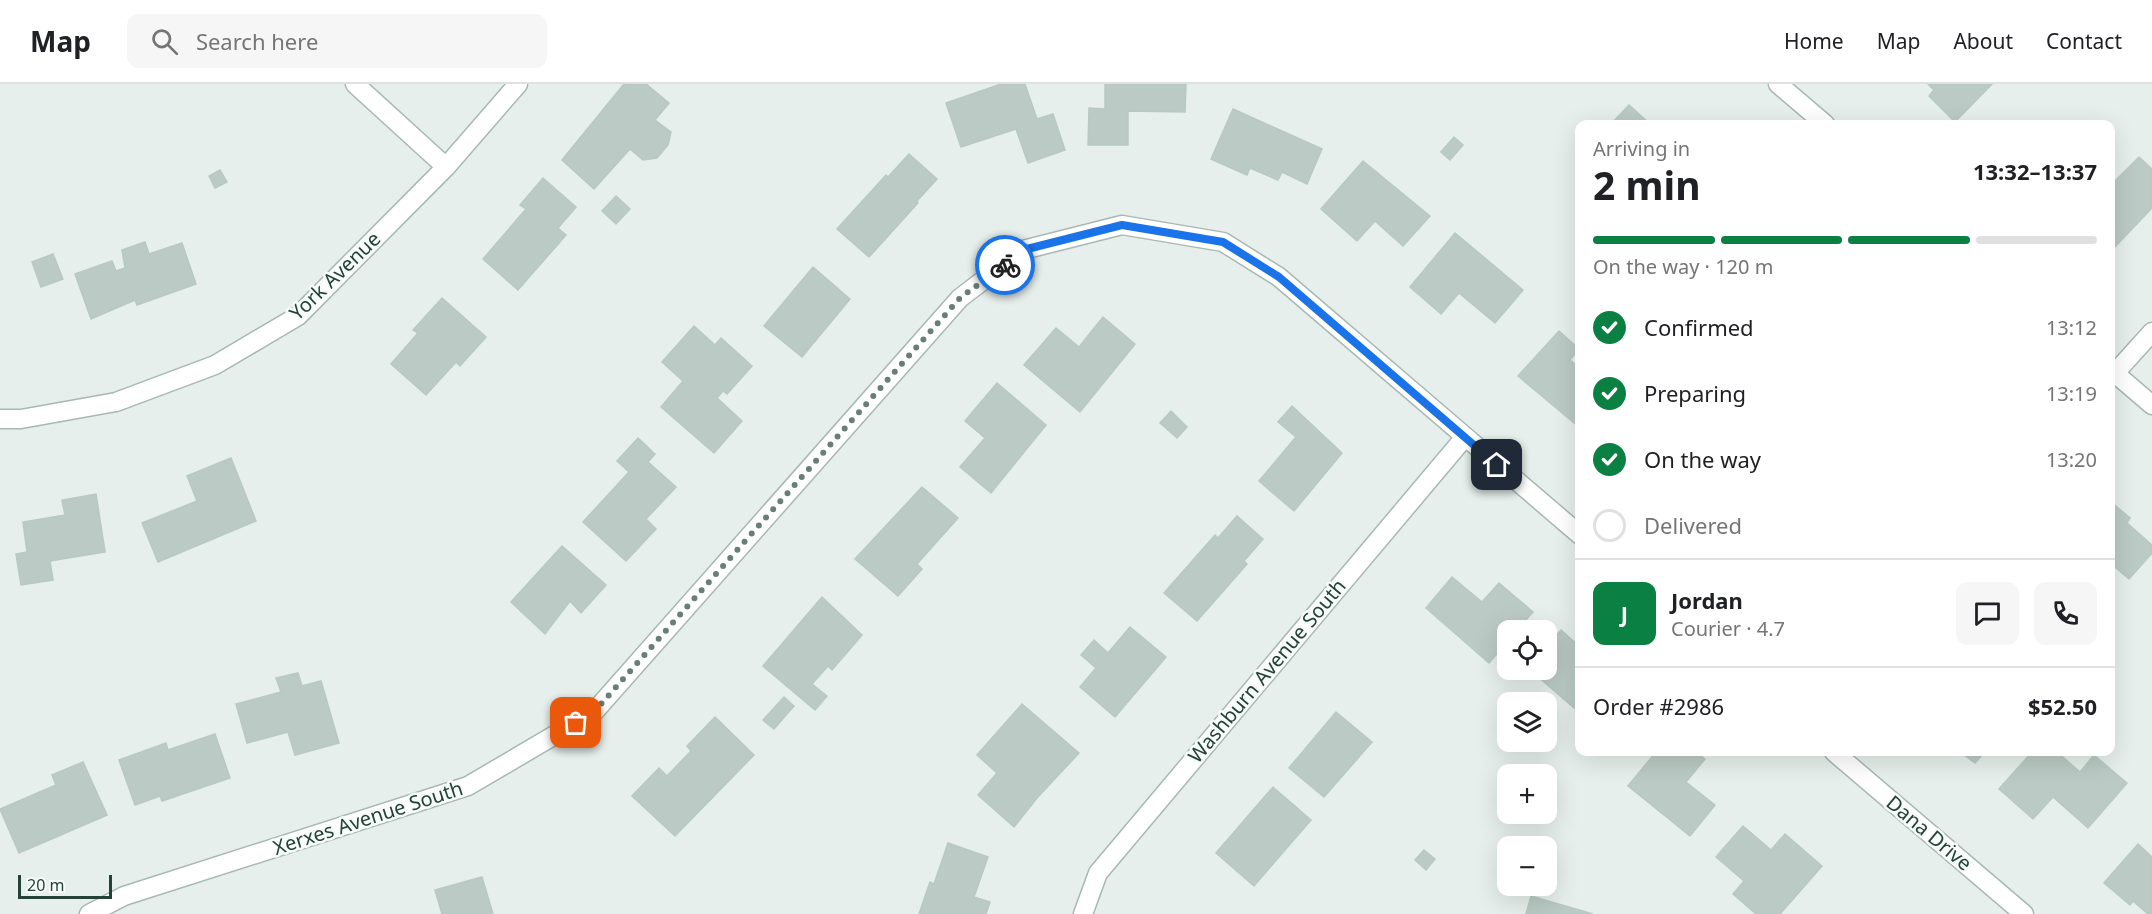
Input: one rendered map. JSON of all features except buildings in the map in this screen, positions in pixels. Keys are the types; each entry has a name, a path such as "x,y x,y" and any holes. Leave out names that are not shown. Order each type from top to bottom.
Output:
{"street":[{"path":"355,84 446,167"},
{"name":"York Avenue","path":"0,419 21,419 116,402 215,365 298,316 446,167 518,84"},
{"path":"1778,84 1820,120"},
{"name":"Xerxes Avenue South","path":"89,914 124,896 468,786 594,712 960,298 1023,250 1122,225 1223,242 1279,277 1465,436"},
{"path":"2115,369 2152,332"},
{"path":"2115,373 2152,405"},
{"path":"1465,436 1575,531"},
{"name":"Washburn Avenue South","path":"1083,914 1098,873 1465,436"},
{"name":"Dana Drive","path":"1839,756 2024,914"}],"way so far":[{"path":"576,723 594,712 960,298 1005,265"}],"route":[{"path":"1005,265 1023,250 1122,225 1223,242 1279,277 1497,465"}]}
